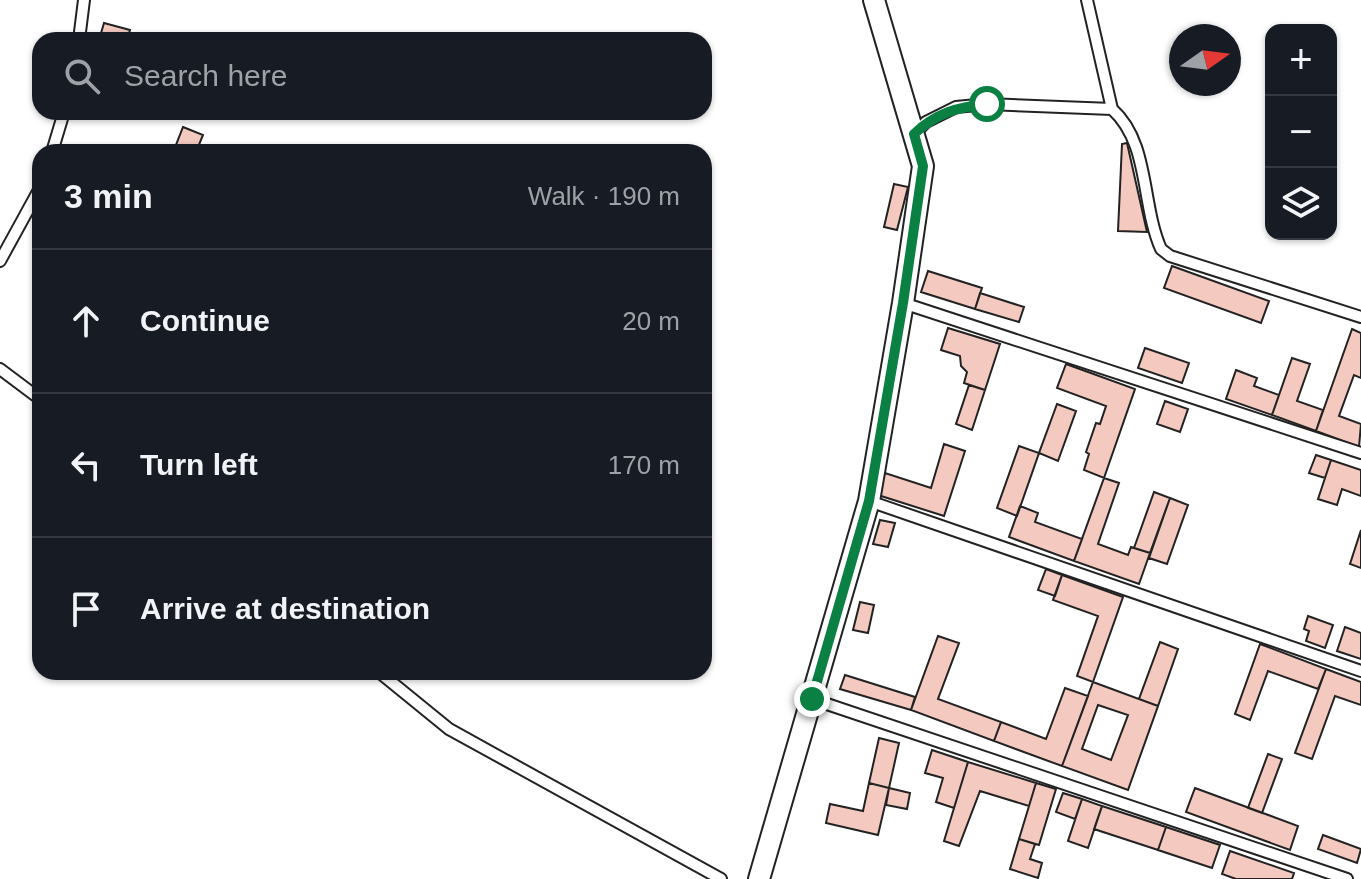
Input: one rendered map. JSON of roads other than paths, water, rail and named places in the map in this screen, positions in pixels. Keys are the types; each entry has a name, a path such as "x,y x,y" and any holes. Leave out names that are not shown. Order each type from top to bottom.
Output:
{"street":[{"path":"759,879 869,501 923,166 874,0"}],"lane":[{"path":"80,32 84,0"},
{"path":"1087,0 1112,109 1125,121 1134,138 1161,249 1170,256 1361,317"},
{"path":"914,134 926,122 956,107 987,104 1112,109"},
{"path":"54,144 62,120"},
{"path":"0,261 32,203"},
{"path":"903,303 1361,453"},
{"path":"0,369 32,393"},
{"path":"869,501 1361,671"},
{"path":"389,680 449,729 721,879"},
{"path":"812,699 1347,879"}]}
